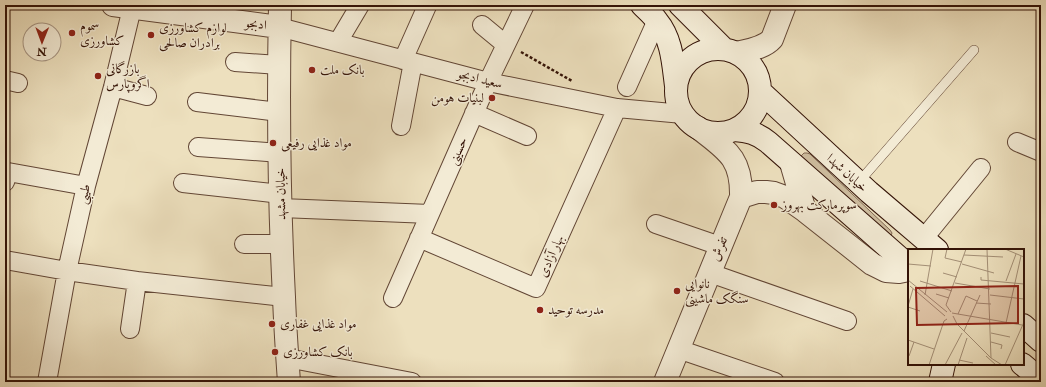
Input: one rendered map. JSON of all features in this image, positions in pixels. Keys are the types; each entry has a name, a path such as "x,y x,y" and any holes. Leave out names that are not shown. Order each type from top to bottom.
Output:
{"street":[{"name":"خیابان مشهد","path":"280,5 279,112 282,244 289,382"},
{"path":"338,42 360,5"},
{"name":"حسینی","path":"393,298 505,44 525,5"},
{"path":"642,5 657,20 665,32 670,45 678,101 690,121 706,131 715,133 734,130 750,131 759,135 908,265"},
{"path":"680,5 730,51 745,59 755,69 760,83 759,102 753,115 734,130"},
{"path":"676,87 682,70 692,58 700,53 709,50 730,51 764,46 769,43 772,39 785,5"},
{"name":"ادبجو","path":"122,6 279,27"},
{"name":"طیبی","path":"47,382 67,271 86,186 112,87 122,6"},
{"path":"401,126 408,61 427,6"},
{"path":"627,87 657,20"},
{"path":"482,25 505,44"},
{"name":"سعید ادبجو","path":"279,27 488,82 690,121"},
{"path":"235,62 279,65"},
{"path":"112,87 147,96"},
{"name":"خیابان شهدا","path":"760,92 858,183 930,244"},
{"path":"197,102 279,112"},
{"name":"بهار آزادی","path":"419,238 536,288 617,108"},
{"path":"474,113 527,136"},
{"name":"تفرش","path":"665,382 741,197 742,182 739,170 733,158 690,121"},
{"path":"1017,142 1041,152"},
{"path":"198,146 280,153"},
{"path":"791,163 805,211"},
{"path":"930,244 981,168"},
{"path":"5,182 8,172 86,186"},
{"path":"183,183 281,201 430,214"},
{"path":"741,197 757,192 774,193 785,197 872,264 886,271 899,272 908,270"},
{"path":"656,224 720,246"},
{"path":"244,244 282,244"},
{"path":"5,260 137,282 284,297"},
{"path":"710,273 847,322"},
{"path":"130,329 137,282"},
{"path":"1024,326 1041,341"},
{"path":"678,349 775,382"},
{"path":"287,358 412,382"},
{"path":"940,382 944,365"},
{"path":"1023,365 1041,380"}],"lane":[{"path":"858,183 974,50"}],"path":[{"path":"505,44 577,83"}],"shaded area":[{"path":"804,153 810,154 890,230 892,233 891,236 801,159 801,156"}],"place":[{"name":"سموم کشاورزی","path":"72,33"},
{"name":"لوازم کشاورزی برادران صالحی","path":"151,35"},
{"name":"بانک ملت","path":"312,70"},
{"name":"بازرگانی اگروپارس","path":"98,76"},
{"name":"لبنیات هومن","path":"492,98"},
{"name":"مواد غذایی رفیعی","path":"273,143"},
{"name":"سوپرمارکت بهروز","path":"774,205"},
{"name":"نانوایی سنگک ماشینی","path":"677,291"},
{"name":"مدرسه توحید","path":"540,310"},
{"name":"مواد غذایی غفاری","path":"272,324"},
{"name":"بانک کشاورزی","path":"275,352"}]}
